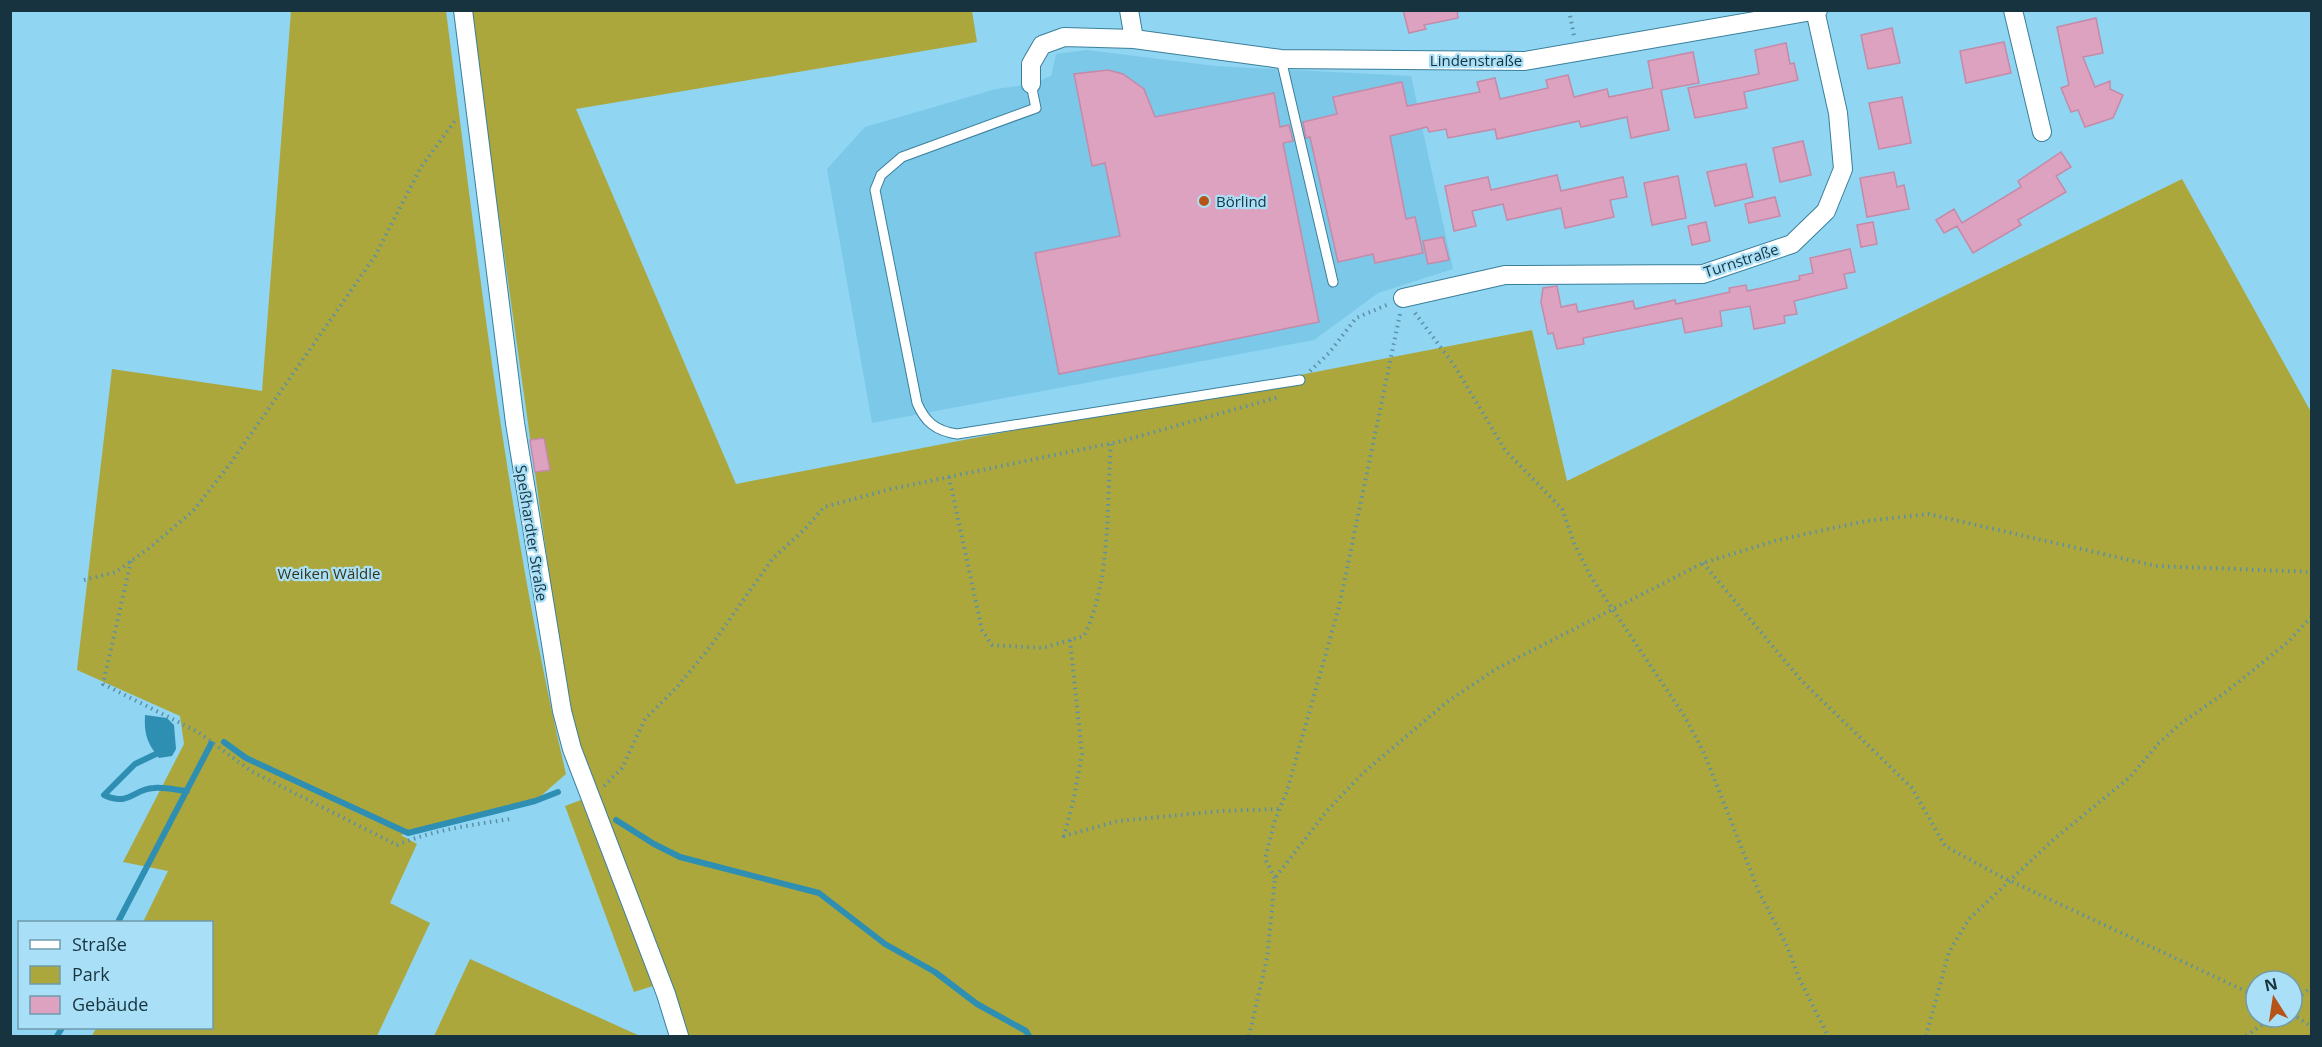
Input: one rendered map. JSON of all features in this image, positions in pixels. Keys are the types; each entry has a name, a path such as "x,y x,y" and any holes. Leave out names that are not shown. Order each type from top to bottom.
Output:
{"street":[{"name":"Speßhardter Straße","path":"463,10 515,423 562,711 572,749 666,994 679,1036"},
{"path":"1129,10 1134,39"},
{"path":"2013,10 2042,132"},
{"name":"Lindenstraße","path":"1032,84 1031,64 1042,45 1064,38 1134,39 1281,59 1525,61 1816,11"},
{"name":"Turnstraße","path":"1403,298 1505,275 1702,274 1792,244 1826,211 1843,169 1838,112 1816,11"}],"lane":[{"path":"1281,59 1333,282"},
{"path":"1032,84 1036,108 902,157 881,175 874,190 917,403 923,418 940,431 957,434 1300,380"}],"path":[{"path":"84,580 116,572 193,511 230,464 375,256 421,166 474,95"},
{"path":"591,800 622,768 645,718 677,687 710,647 773,558 824,507 949,477 1111,443 1275,401 1329,353 1356,318 1403,298"},
{"path":"1403,298 1454,364 1505,450 1562,509 1578,551 1613,610 1659,675 1704,753 1759,892 1787,946 1799,978 1828,1036"},
{"path":"1275,878 1265,859 1287,791 1339,607 1403,298"},
{"path":"949,477 982,630 992,645 1043,648 1084,636 1102,586 1111,443"},
{"path":"1249,1036 1267,958 1275,878 1326,812 1363,773 1447,702 1496,669 1703,563 1790,538 1866,522 1928,514 2156,566 2312,572"},
{"path":"131,561 103,684 198,732 251,771 396,845 418,836 457,827 510,819"},
{"path":"1703,563 1801,680 1912,788 1945,846 2011,882 2244,990"},
{"path":"1926,1036 1949,952 1969,919 2011,882 2053,840 2130,777 2159,743 2180,724 2288,642 2312,616"},
{"path":"1070,640 1082,754 1064,836 1118,821 1280,809"}],"shaded area":[{"path":"1087,50 1215,66 1411,76 1453,269 1378,293 1314,340 872,423 827,169 865,127 996,89 1032,84 1051,76 1056,54"},
{"path":"145,715 167,718 174,725 176,749 172,756 159,758 152,748 147,738"}],"green space":[{"name":"Weiken Wäldle","path":"291,11 446,11 496,394 527,584 566,774 535,801 401,835 417,844 390,903 430,923 377,1036 92,1036 96,1029 213,1029 213,921 143,921 168,871 123,862 184,744 180,716 77,670 112,369 262,391"},
{"path":"470,11 972,11 977,42 576,109 736,484 1532,330 1567,481 2182,179 2311,412 2311,1036 687,1036 587,776 565,686"},
{"path":"581,800 653,986 634,992 565,806"},
{"path":"470,959 640,1036 434,1036"}],"building":[{"path":"1403,10 1457,10 1458,18 1424,25 1426,29 1409,33"},
{"path":"2096,18 2103,53 2083,57 2095,87 2110,81 2110,89 2123,95 2113,118 2085,127 2078,110 2071,112 2061,88 2069,85 2057,27"},
{"path":"1892,28 1900,63 1868,69 1861,35"},
{"path":"2004,42 2011,73 1966,83 1960,51"},
{"path":"1786,43 1790,64 1794,63 1798,80 1744,92 1747,108 1695,118 1688,88 1759,74 1755,50"},
{"path":"1693,52 1699,83 1661,90 1669,130 1631,138 1627,117 1581,127 1579,121 1497,139 1495,129 1448,138 1446,129 1429,132 1427,127 1390,136 1406,219 1415,217 1423,253 1375,263 1373,254 1338,262 1310,137 1306,138 1303,122 1337,114 1333,97 1402,82 1407,106 1480,92 1477,82 1495,78 1500,99 1548,88 1546,80 1568,75 1574,97 1607,89 1609,97 1653,88 1648,61"},
{"name":"Börlind","path":"1108,70 1123,74 1144,89 1155,117 1274,93 1280,127 1289,125 1293,141 1283,143 1319,322 1059,374 1035,253 1120,236 1105,163 1092,166 1074,74"},
{"path":"1902,97 1911,143 1879,149 1869,103"},
{"path":"1803,141 1811,175 1780,182 1773,148"},
{"path":"2061,152 2071,167 2056,176 2066,192 2018,220 2021,225 1973,253 1957,226 1944,233 1936,220 1954,209 1962,223 2021,187 2018,181"},
{"path":"1746,164 1753,197 1715,206 1707,172"},
{"path":"1894,172 1897,187 1904,185 1909,209 1867,217 1860,178"},
{"path":"1557,175 1561,191 1623,177 1627,197 1610,200 1614,217 1565,228 1561,208 1507,220 1503,204 1472,211 1476,226 1454,231 1445,186 1488,177 1491,190"},
{"path":"1678,176 1686,218 1652,225 1644,183"},
{"path":"1775,197 1780,216 1749,223 1745,204"},
{"path":"1706,222 1710,241 1692,245 1688,226"},
{"path":"1873,222 1877,244 1861,247 1857,225"},
{"path":"1443,237 1449,260 1428,264 1423,241"},
{"path":"1850,249 1855,272 1844,274 1847,288 1794,301 1797,314 1784,316 1785,323 1754,329 1750,306 1720,311 1722,326 1685,333 1682,318 1583,338 1584,344 1557,349 1553,333 1548,334 1541,302 1543,288 1557,286 1561,307 1576,304 1578,312 1633,301 1635,309 1675,300 1676,304 1730,292 1729,288 1746,285 1747,291 1800,280 1799,276 1813,273 1810,258"},
{"path":"544,438 550,470 535,472 530,440"}],"waterway":[{"path":"224,742 246,758 408,833 535,801 558,792"},
{"path":"119,921 211,744"},
{"path":"156,754 135,764 104,795 119,799 154,788 187,791"},
{"path":"616,820 680,857 819,893 885,944 935,972 977,1004 1026,1031 1029,1036"},
{"path":"57,1036 61,1029"}],"place":[{"name":"Börlind","path":"1204,201"}]}
